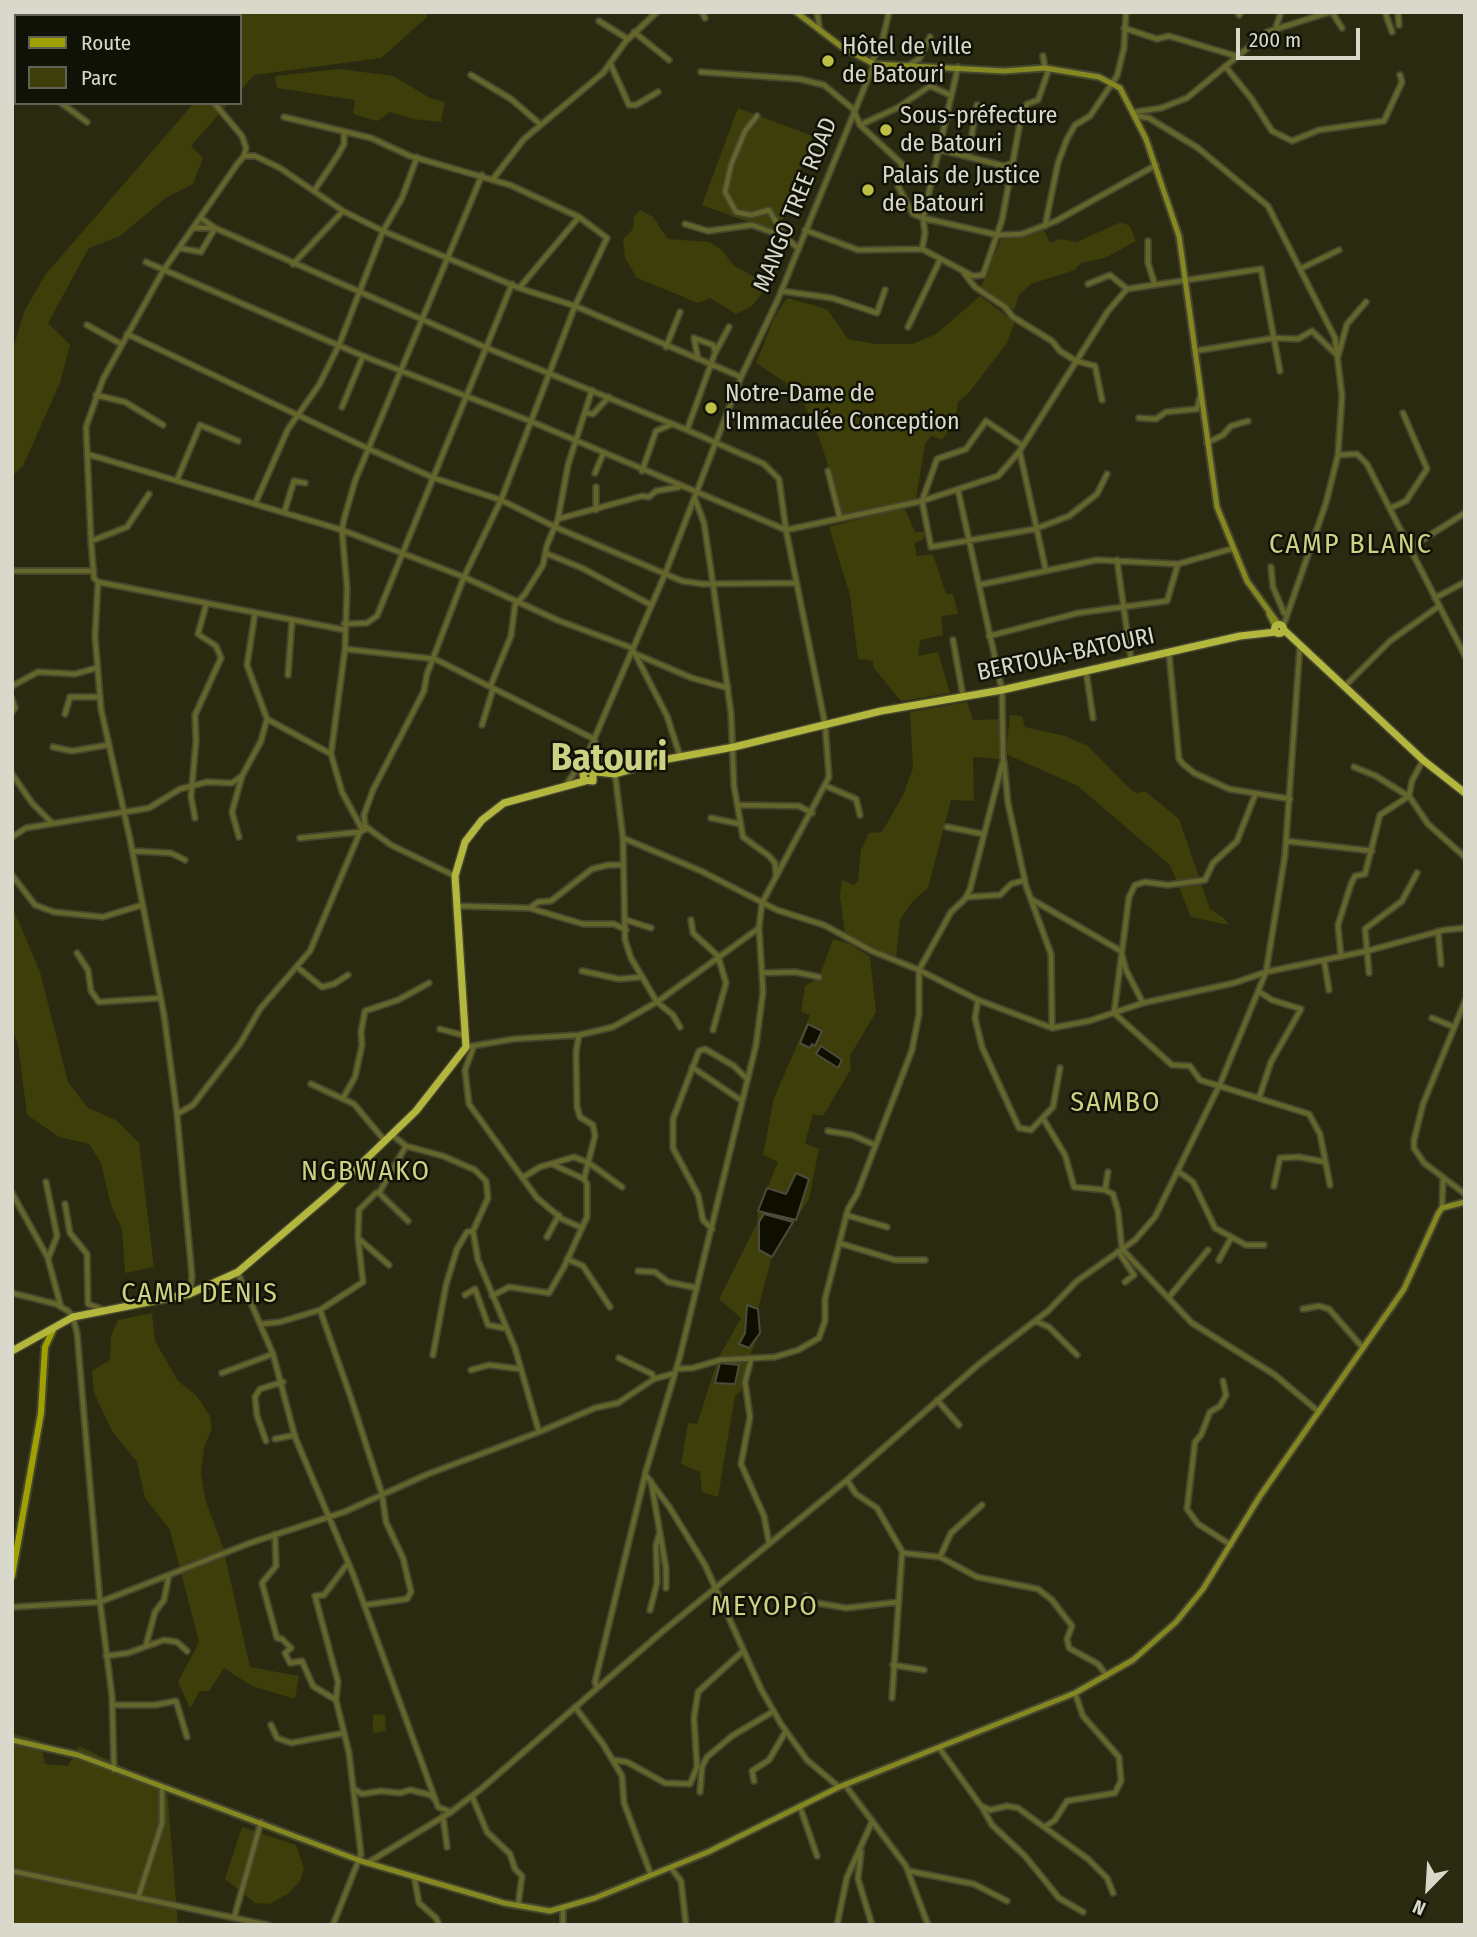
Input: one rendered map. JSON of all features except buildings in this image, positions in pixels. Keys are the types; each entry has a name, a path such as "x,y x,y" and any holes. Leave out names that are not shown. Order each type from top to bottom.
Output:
{"highway":[{"name":"BERTOUA-BATOURI","path":"568,785 584,778 587,771 594,775 612,774 881,711 1002,690 1279,628"},
{"path":"1279,628 1423,760 1465,793"},
{"path":"12,1350 73,1317 189,1294 238,1272 308,1213 416,1111 470,1046 467,1036 455,876 464,842 495,809 514,799 568,785"}],"main road":[{"path":"12,1576 41,1413 45,1347 53,1330"},
{"path":"35,1338 45,1347"}],"street":[{"path":"493,179 540,124 591,84 634,32 657,12"},
{"path":"796,12 820,32 873,64 1004,71 1047,69 1089,75 1114,83 1136,114 1179,236 1217,507 1231,549 1247,581 1279,628"},
{"path":"817,12 820,32"},
{"name":"MANGO TREE ROAD","path":"568,785 594,739 665,574 741,377 781,291 882,42 889,12"},
{"path":"1045,226 1058,163 1067,139 1075,125 1090,116 1114,83 1124,48 1126,12"},
{"path":"1275,28 1281,12"},
{"path":"1136,114 1161,108 1187,97 1275,28 1331,12 1342,29"},
{"path":"1385,12 1392,32"},
{"path":"1398,12 1399,25"},
{"path":"599,21 628,39"},
{"path":"1124,28 1157,39 1168,36 1236,57"},
{"path":"634,32 669,60"},
{"path":"905,67 919,59 930,37"},
{"path":"806,230 858,250 922,249 973,276 983,275 998,235 1024,111 1027,104 1038,100 1047,69 1043,57"},
{"path":"610,63 629,105 636,105 659,92"},
{"path":"1224,66 1251,98 1272,131 1292,141 1319,130 1384,121 1402,82 1401,75"},
{"path":"922,249 925,233 923,218 958,67"},
{"path":"701,72 813,81 824,85 853,109 860,125 902,164 898,186 913,214 998,235 1014,236 1045,226 1156,165"},
{"path":"471,75 511,99 540,124"},
{"path":"860,125 897,108 930,86 946,91 950,96"},
{"path":"64,105 87,122"},
{"path":"189,1294 192,1276 177,1114 161,998 108,746 96,668 96,580 91,571 86,422 96,394 121,344 163,271 244,156 246,148 242,136 216,105"},
{"path":"968,157 977,105"},
{"path":"1136,114 1149,118 1198,148 1268,206 1332,329 1342,396 1338,455 1326,503 1279,628"},
{"path":"757,116 740,142 731,164 726,192 736,212 751,215 769,210 785,237 798,248"},
{"path":"177,1114 193,1105 240,1044 260,1009 310,951 362,829 373,790 414,712 464,577 501,500 576,306 607,239 579,217 493,179 417,157 383,142 284,117"},
{"path":"313,191 344,144 344,133"},
{"path":"937,149 1004,166 1014,162"},
{"path":"244,156 262,159 343,211 383,231 449,256 519,288 576,306 710,366 741,377"},
{"path":"255,504 288,429 319,385 339,345 383,231 402,198 417,157"},
{"path":"455,876 362,829 342,792 331,754 345,649 347,588 342,530 355,481 482,175"},
{"path":"293,264 343,211"},
{"path":"519,288 579,217"},
{"path":"201,218 215,228 360,294 764,464 776,473 780,483 786,530 825,724 830,768 826,786 813,813 762,903 759,927 762,973 756,1045 697,1288 645,1475 596,1682 597,1688"},
{"path":"685,224 708,231 750,224 785,237"},
{"path":"195,228 215,228"},
{"path":"179,248 201,252 215,228"},
{"path":"1148,241 1148,262 1154,282"},
{"path":"1300,269 1339,250"},
{"path":"908,327 940,260"},
{"path":"146,262 464,398 530,421 696,496 786,530 922,501 998,476 1019,452 1119,295 1127,289 1154,282 1261,269 1280,371"},
{"path":"964,272 975,287 1005,307 1013,317 1052,341 1060,351 1076,361 1095,366 1102,400"},
{"path":"1088,285 1110,275 1127,289"},
{"path":"96,580 292,621 345,627 375,620 512,284"},
{"path":"781,291 832,298 877,313 885,290"},
{"path":"1338,356 1347,324 1366,302"},
{"path":"666,347 680,312"},
{"path":"87,325 121,344"},
{"path":"687,430 715,353 729,327"},
{"path":"1194,351 1274,338 1298,340 1312,331 1338,356"},
{"path":"127,334 434,478 501,500 555,527 665,574 688,582 713,584 797,583"},
{"path":"698,359 694,338 713,345 715,353"},
{"path":"342,407 363,356"},
{"path":"482,725 491,688 511,636 511,616 542,565 558,519 560,496 592,390"},
{"path":"96,394 125,402 163,425"},
{"path":"587,413 593,414 608,397"},
{"path":"1139,418 1156,419 1166,412 1197,409 1200,397"},
{"path":"1391,508 1406,501 1427,469 1418,442 1403,413"},
{"path":"1023,446 985,421 966,449 937,459 922,501 932,548 1035,529 1069,516 1097,494 1107,474"},
{"path":"1206,443 1223,435 1231,426 1248,421"},
{"path":"177,480 200,425 238,441"},
{"path":"642,471 656,431 664,425 676,425"},
{"path":"1019,452 1046,572"},
{"path":"87,454 342,530 464,577 557,621 632,648 638,655 667,716 680,757"},
{"path":"595,473 603,454"},
{"path":"1338,455 1361,456 1391,508 1465,656"},
{"path":"828,471 840,518"},
{"path":"284,513 294,481 305,483"},
{"path":"596,487 596,510"},
{"path":"558,519 642,496 649,497 656,491 680,487"},
{"path":"958,491 1002,690 1003,761 1010,812 1025,880 1051,954 1052,1028"},
{"path":"91,541 128,527 149,494"},
{"path":"696,496 702,514 728,688 737,805 743,837 775,863 783,864"},
{"path":"1410,547 1465,513"},
{"path":"979,585 1097,560 1178,564 1231,549"},
{"path":"545,553 582,568 651,606"},
{"path":"1117,560 1131,661"},
{"path":"989,636 1056,618 1167,601 1178,564"},
{"path":"1271,567 1273,587 1286,612"},
{"path":"12,571 91,571"},
{"path":"1435,598 1465,582"},
{"path":"195,818 192,786 195,715 221,658 216,646 198,634 206,605"},
{"path":"1345,686 1390,641 1439,606"},
{"path":"239,836 232,815 242,776 261,741 267,719 247,665 254,613"},
{"path":"288,675 292,621"},
{"path":"953,640 963,697"},
{"path":"369,1862 451,1812 472,1796 1035,1321 1077,1281 1135,1240 1156,1217 1220,1084 1266,971 1290,799 1297,643"},
{"path":"345,649 435,659 594,739 604,765 612,774 623,838 621,865 625,940 629,955 657,1002 673,1016 680,1027"},
{"path":"1169,652 1181,762 1194,773 1214,783 1255,795 1290,799"},
{"path":"638,655 728,688"},
{"path":"12,687 38,672 75,674 96,668"},
{"path":"1086,670 1093,718"},
{"path":"65,714 70,697 100,697"},
{"path":"12,699 15,708 12,712"},
{"path":"267,719 331,754"},
{"path":"53,747 72,751 108,746"},
{"path":"1341,957 1337,934 1346,897 1355,876 1364,875 1373,851 1380,815 1409,796 1412,781 1423,760"},
{"path":"676,1369 693,1368 720,1360 751,1360 788,1353 819,1338 846,1214 912,1050 919,1014 919,970 951,912 967,897 1003,761"},
{"path":"1354,767 1376,776 1409,796 1427,824 1465,858"},
{"path":"12,774 32,803 52,824"},
{"path":"12,837 26,828 149,808 180,789 207,782 232,783 242,776"},
{"path":"826,786 856,799 860,815"},
{"path":"1114,1013 1129,897 1135,885 1145,882 1168,885 1205,880 1213,863 1237,841 1255,795"},
{"path":"737,805 799,806 813,813"},
{"path":"711,818 740,824"},
{"path":"947,827 983,834"},
{"path":"300,838 362,829"},
{"path":"623,838 701,871 762,903 824,925 872,951 919,970 978,1000 1052,1028 1143,1003 1181,996 1266,971 1367,951 1438,931 1465,928"},
{"path":"1286,841 1373,851"},
{"path":"132,852 172,853 185,860"},
{"path":"775,863 776,879"},
{"path":"529,908 538,902 551,901 578,877 598,866 621,865"},
{"path":"1369,973 1367,926 1402,901 1418,873"},
{"path":"12,875 35,905 54,912 103,917 142,905"},
{"path":"967,897 1000,895 1011,884 1025,880"},
{"path":"1031,899 1121,951 1126,970 1143,1003"},
{"path":"456,906 509,910 529,908 583,924 614,924 626,930"},
{"path":"626,920 651,928"},
{"path":"691,920 693,933 718,956 726,983 713,1030"},
{"path":"582,1228 537,1198 521,1179 467,1098 465,1070 470,1046 514,1039 579,1035 629,1021 759,927"},
{"path":"1438,931 1441,964"},
{"path":"77,953 88,970 91,991 99,1002 161,998"},
{"path":"1324,960 1329,990"},
{"path":"296,967 322,987 334,984 348,975"},
{"path":"582,971 619,979 642,977"},
{"path":"762,973 795,972 819,977"},
{"path":"343,1098 355,1077 362,1045 365,1011 398,1000 429,983"},
{"path":"1258,991 1272,1000 1301,1009 1271,1062 1259,1098"},
{"path":"978,1000 975,1018 982,1047 1019,1128 1031,1130 1044,1120 1053,1107 1060,1068"},
{"path":"1465,1001 1423,1104 1414,1140 1420,1159 1465,1195"},
{"path":"1114,1013 1172,1065 1190,1066 1199,1080 1220,1084 1309,1114 1320,1134 1330,1185"},
{"path":"1432,1018 1454,1027"},
{"path":"440,1030 467,1036"},
{"path":"579,1035 576,1052 577,1107 580,1118 593,1125 595,1136 584,1179"},
{"path":"712,1229 703,1220 698,1195 673,1148 673,1119 699,1051 705,1049 734,1066 747,1079"},
{"path":"692,1068 742,1101"},
{"path":"311,1084 354,1104 385,1141"},
{"path":"1044,1120 1065,1154 1074,1187 1105,1190 1113,1195 1118,1211 1120,1250 1135,1275 1125,1282"},
{"path":"828,1131 852,1135 875,1145"},
{"path":"392,1135 406,1146 443,1156 475,1170 486,1181 488,1198 473,1231 474,1248 521,1369 540,1432"},
{"path":"260,1324 267,1325 320,1310 363,1282 358,1238 360,1207 379,1193 406,1146"},
{"path":"521,1179 540,1167 574,1157 589,1163 622,1187"},
{"path":"1274,1186 1279,1158 1299,1157 1325,1162"},
{"path":"492,1296 509,1287 549,1293 582,1228 588,1210 587,1184 584,1179 554,1165"},
{"path":"1105,1190 1108,1172"},
{"path":"1179,1172 1193,1182 1215,1228 1247,1245 1264,1245"},
{"path":"12,1740 69,1753 361,1861 518,1907 542,1911 563,1909 671,1868 842,1786 1075,1693 1133,1660 1176,1622 1231,1546 1260,1496 1410,1280 1429,1230 1443,1208 1443,1180"},
{"path":"46,1182 57,1236 48,1259"},
{"path":"379,1193 408,1221"},
{"path":"12,1194 48,1259 62,1308"},
{"path":"1443,1208 1465,1202"},
{"path":"65,1204 70,1233 87,1254 88,1304 107,1311"},
{"path":"846,1214 887,1227"},
{"path":"547,1237 559,1215"},
{"path":"433,1355 446,1284 457,1249 467,1232 473,1231"},
{"path":"358,1238 389,1265"},
{"path":"1219,1259 1231,1238"},
{"path":"839,1243 895,1260 925,1260"},
{"path":"1120,1250 1196,1327 1275,1375 1319,1412"},
{"path":"1169,1297 1208,1250"},
{"path":"567,1259 583,1266 610,1307"},
{"path":"638,1271 655,1272 668,1282 697,1288"},
{"path":"238,1272 283,1382 295,1435 331,1516 365,1605 438,1807 438,1820"},
{"path":"192,1276 207,1287"},
{"path":"465,1295 475,1289 488,1325 504,1328"},
{"path":"12,1293 62,1308 73,1317 112,1705 114,1770"},
{"path":"1303,1309 1329,1309 1364,1349"},
{"path":"320,1310 382,1494 386,1522 403,1558 411,1595 400,1601 365,1605"},
{"path":"1035,1321 1049,1327 1077,1355"},
{"path":"262,1331 267,1325"},
{"path":"222,1373 273,1354"},
{"path":"619,1358 652,1374 654,1379"},
{"path":"751,1360 745,1382 751,1412 741,1464 764,1516 769,1544"},
{"path":"471,1370 489,1365 521,1369"},
{"path":"12,1607 100,1602 275,1534 331,1516 595,1408 618,1402 654,1379 672,1374"},
{"path":"1223,1381 1226,1395 1220,1406 1210,1412 1201,1435 1195,1442 1187,1509 1198,1524 1231,1546"},
{"path":"266,1441 255,1397 261,1389 283,1382"},
{"path":"937,1401 959,1425"},
{"path":"275,1439 295,1435"},
{"path":"645,1475 651,1480 717,1588 743,1651 786,1731 807,1760 842,1786 909,1871 928,1925"},
{"path":"651,1480 666,1588"},
{"path":"847,1480 856,1494 878,1510 902,1552 892,1698"},
{"path":"940,1558 951,1533 982,1505"},
{"path":"650,1610 657,1583 656,1545 660,1533"},
{"path":"275,1534 276,1566 262,1583 277,1638 291,1648 285,1653 290,1663 302,1661 313,1686 336,1700"},
{"path":"902,1552 911,1556 940,1558 977,1577 1038,1589 1052,1600 1072,1626 1067,1639 1069,1648 1098,1664 1108,1676"},
{"path":"333,1925 361,1861 353,1786 336,1700 338,1682 315,1596 324,1595 348,1562"},
{"path":"140,1649 149,1643 155,1612 164,1600 169,1574"},
{"path":"806,1596 817,1603 846,1608 899,1602"},
{"path":"106,1656 171,1640 187,1651"},
{"path":"613,1760 627,1762 665,1783 690,1784 697,1767 694,1718 698,1692 743,1651"},
{"path":"893,1665 924,1670"},
{"path":"1046,1826 1052,1824 1067,1801 1115,1793 1121,1781 1119,1757 1083,1716 1075,1693"},
{"path":"112,1705 155,1705 176,1700 187,1737"},
{"path":"575,1707 613,1760 624,1782 624,1803 651,1875"},
{"path":"699,1792 702,1767 707,1756 732,1736 774,1711"},
{"path":"271,1725 277,1738 291,1743 344,1733"},
{"path":"754,1781 752,1771 769,1760 786,1731"},
{"path":"940,1749 992,1825 1025,1856 1059,1898 1083,1912"},
{"path":"353,1786 357,1793 362,1794 381,1791 400,1793 410,1790 431,1795 438,1807 451,1812"},
{"path":"138,1898 162,1823 162,1788"},
{"path":"472,1796 487,1832 510,1854 515,1869 522,1876 518,1907"},
{"path":"981,1806 990,1810 1014,1806 1046,1826 1088,1859 1107,1878 1113,1893"},
{"path":"800,1807 817,1856"},
{"path":"443,1816 447,1847"},
{"path":"234,1918 261,1822"},
{"path":"872,1822 857,1869 872,1925"},
{"path":"837,1925 847,1877 863,1846"},
{"path":"671,1868 681,1881 686,1925"},
{"path":"12,1871 268,1925"},
{"path":"909,1871 974,1884 1007,1901"},
{"path":"414,1876 419,1903 436,1918 439,1925"},
{"path":"563,1909 563,1925"}],"green space":[{"path":"427,12 427,17 381,58 254,75 242,89 242,14 229,14"},
{"path":"340,69 393,76 430,98 445,102 441,122 413,119 390,112 377,121 353,114 355,100 277,88 275,76"},
{"path":"192,105 227,105 191,146 203,158 193,184 167,197 120,236 89,248 48,323 70,345 60,383 23,466 12,476 12,353 24,312 45,275"},
{"path":"738,108 813,136 778,233 702,205"},
{"path":"640,210 653,217 668,239 709,242 722,250 733,265 753,276 763,292 752,306 736,314 710,298 698,303 637,278 625,258 623,239 633,229 634,217"},
{"path":"1121,222 1130,226 1136,241 1105,258 1081,263 1075,270 1031,284 1019,295 1014,310 981,287 1001,239 1044,230 1050,243 1060,239 1077,242"},
{"path":"980,296 1015,322 1007,343 968,394 958,402 955,422 942,440 931,436 925,444 916,499 843,515 821,443 803,401 786,383 756,363 775,316 787,298 827,309 848,339 875,344 912,344 936,334"},
{"path":"904,507 915,532 924,532 924,539 914,543 917,556 933,554 946,594 953,594 958,614 941,616 943,635 920,640 918,656 938,652 950,693 901,701 873,667 873,661 858,659 850,595 829,527"},
{"path":"967,702 973,720 1002,719 999,759 973,757 974,801 951,800 928,888 913,901 900,920 896,958 845,934 840,896 842,880 854,885 858,881 861,850 869,833 882,832 903,795 913,768 910,712"},
{"path":"1010,715 1022,716 1025,727 1065,736 1088,746 1131,790 1137,793 1145,791 1179,819 1210,909 1224,918 1229,925 1191,917 1170,865 1078,786 1006,754"},
{"path":"12,906 40,972 68,1082 88,1108 116,1120 139,1143 154,1267 125,1273 122,1229 111,1205 101,1163 89,1144 59,1137 27,1115 18,1044 12,1031"},
{"path":"833,939 850,944 870,957 876,1012 850,1056 851,1069 823,1116 813,1114 805,1143 819,1149 809,1199 772,1257 758,1309 760,1333 746,1364 742,1390 735,1396 718,1497 702,1492 700,1472 681,1464 688,1423 697,1424 718,1359 741,1318 719,1299 757,1223 758,1211 778,1162 763,1155 774,1098 810,1015 801,1012 805,986 819,977"},
{"path":"152,1313 155,1341 178,1381 196,1395 210,1416 212,1428 204,1448 201,1473 205,1499 223,1547 250,1667 299,1676 295,1699 252,1686 224,1668 209,1691 200,1691 190,1708 178,1682 199,1642 170,1530 145,1498 137,1462 112,1431 94,1393 92,1371 110,1360 111,1336 118,1320"},
{"path":"385,1714 386,1731 373,1733 373,1715"},
{"path":"12,1733 40,1741 45,1764 68,1766 79,1746 167,1788 178,1925 12,1925"},
{"path":"242,1827 296,1845 304,1869 300,1881 289,1893 270,1904 255,1903 225,1879"}],"shaded area":[{"path":"808,1024 822,1031 815,1046 812,1044 810,1048 800,1043"},
{"path":"821,1046 842,1060 838,1068 816,1054"},
{"path":"796,1173 809,1179 796,1220 758,1211 767,1188 786,1194"},
{"path":"764,1214 793,1222 772,1257 759,1250 759,1222"},
{"path":"747,1305 758,1309 760,1333 749,1348 739,1344 745,1333"},
{"path":"720,1363 739,1365 735,1384 715,1383"}],"place":[{"name":"Hôtel de ville de Batouri","path":"828,61"},
{"name":"Sous-préfecture de Batouri","path":"886,130"},
{"name":"Palais de Justice de Batouri","path":"868,190"},
{"name":"Notre-Dame de l'Immaculée Conception","path":"711,408"}],"district":[{"name":"CAMP BLANC","path":"1351,545"},
{"name":"Batouri","path":"609,759"},
{"name":"SAMBO","path":"1116,1103"},
{"name":"NGBWAKO","path":"366,1172"},
{"name":"CAMP DENIS","path":"200,1294"},
{"name":"MEYOPO","path":"765,1607"}]}
